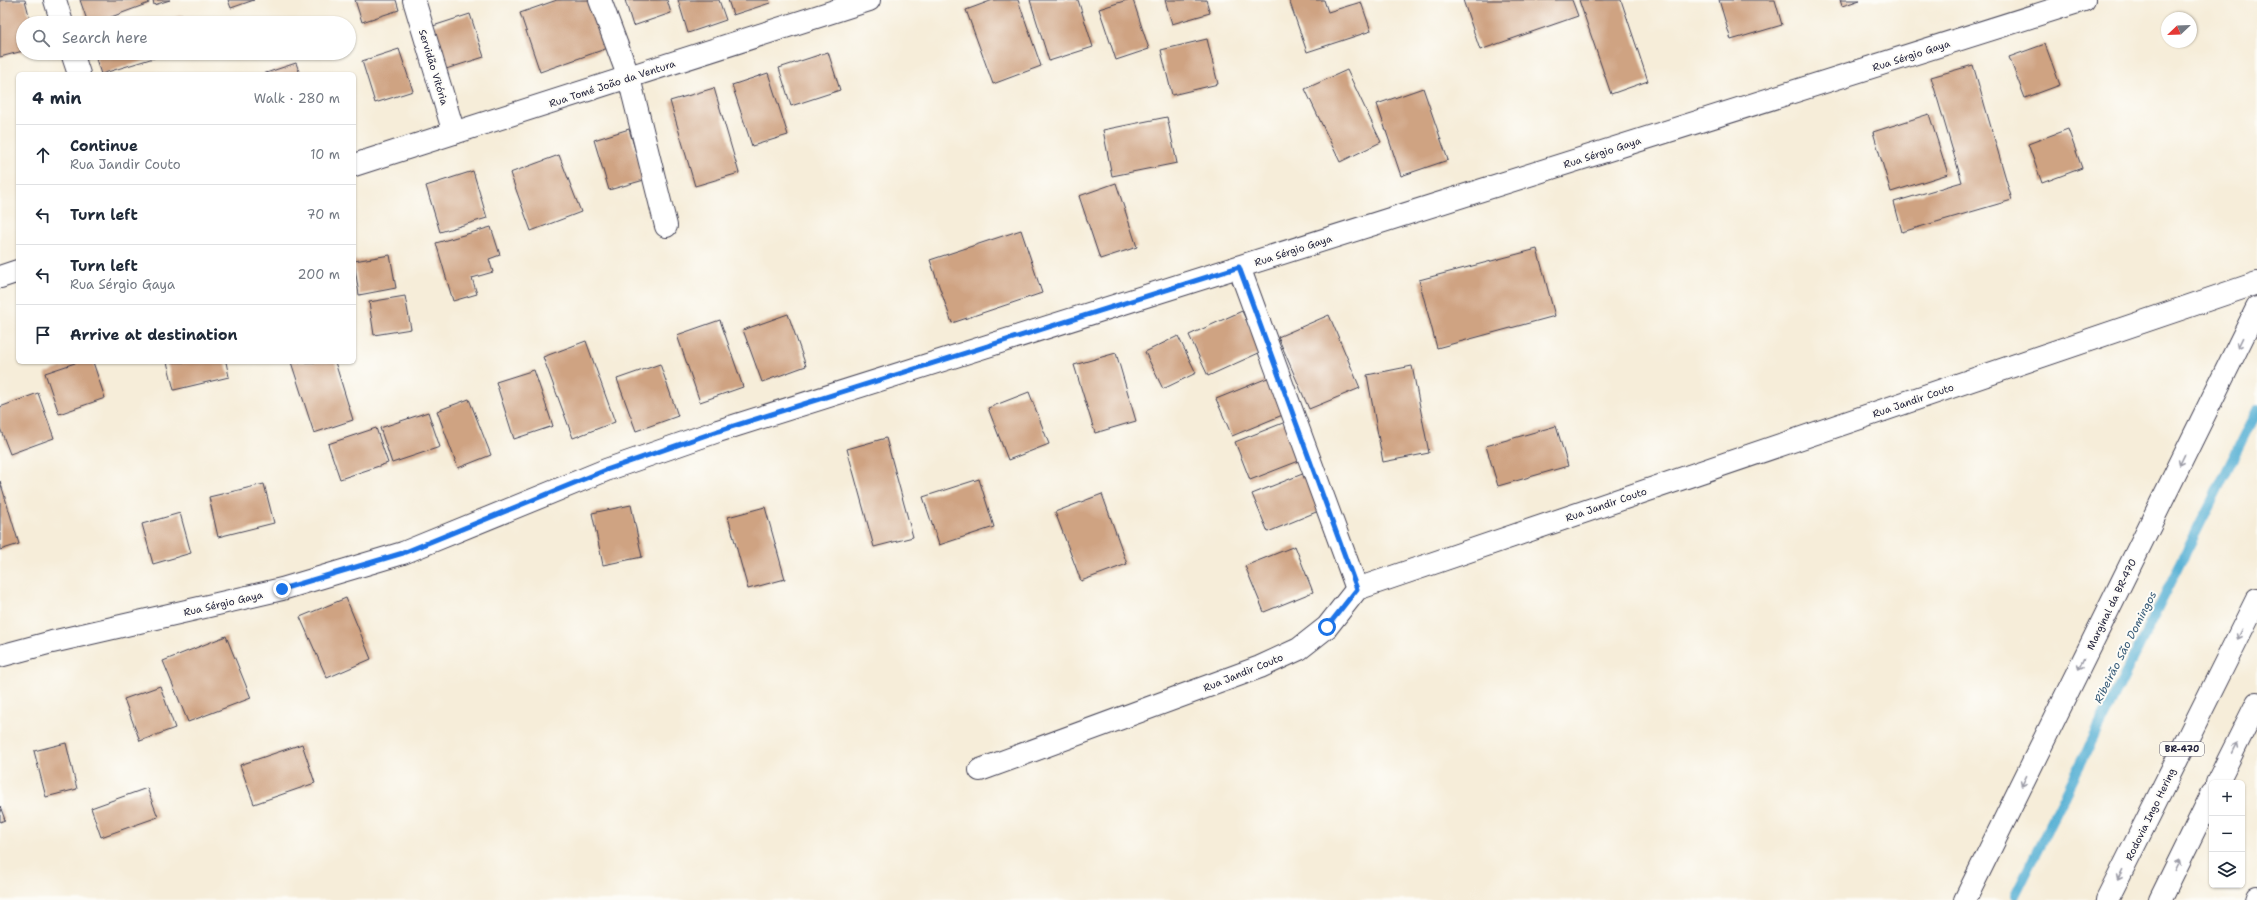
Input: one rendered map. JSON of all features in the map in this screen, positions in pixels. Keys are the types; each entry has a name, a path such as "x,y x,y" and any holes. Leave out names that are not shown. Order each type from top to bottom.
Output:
{"main road":[{"path":"55,0 60,16"},
{"name":"Servidão Vitória","path":"414,0 454,133"},
{"path":"600,0 629,78 666,226"},
{"name":"Rua Tomé João da Ventura","path":"356,164 629,78 811,9 869,0"},
{"name":"Rua Sérgio Gaya","path":"0,656 52,642 282,589 403,553 606,470 718,431 2084,0"},
{"path":"74,60 77,72"},
{"path":"1239,267 1357,589"},
{"path":"0,277 16,272"},
{"name":"Rua Jandir Couto","path":"980,770 1273,661 1299,649 1327,627 1357,589 2257,283"},
{"name":"Marginal da BR-470","path":"1965,900 2257,308"},
{"name":"Rodovia Ingo Hering","path":"2107,900 2257,599"},
{"path":"2218,780 2257,703"},
{"path":"2160,900 2209,800"}],"building":[{"path":"0,0 25,0 29,16 16,16 16,53 0,57"},
{"path":"80,0 148,0 149,3 114,16 86,16"},
{"path":"153,0 170,0 154,5"},
{"path":"228,0 254,0 231,8"},
{"path":"355,0 396,0 399,10 362,22"},
{"path":"557,0 591,0 608,48 540,72 520,13"},
{"path":"625,0 667,0 671,13 633,26"},
{"path":"678,0 719,0 726,20 688,33"},
{"path":"728,0 769,0 770,3 733,15"},
{"path":"993,0 1018,0 1041,66 993,84 966,10"},
{"path":"1030,0 1078,0 1093,47 1049,61"},
{"path":"1127,0 1133,0 1149,49 1116,60 1099,9"},
{"path":"1165,0 1206,0 1210,13 1172,24"},
{"path":"1289,0 1324,0 1328,12 1361,2 1371,31 1307,52"},
{"path":"1463,0 1572,0 1578,16 1480,50"},
{"path":"1579,0 1621,0 1648,81 1611,94"},
{"path":"1719,0 1775,0 1782,25 1731,40"},
{"path":"1840,0 1860,0 1842,6"},
{"path":"470,14 484,57 446,69 433,26"},
{"path":"1207,39 1218,84 1172,95 1161,50"},
{"path":"2045,44 2060,85 2025,98 2009,57"},
{"path":"399,49 413,91 375,103 362,61"},
{"path":"828,52 840,90 791,106 779,68"},
{"path":"96,60 147,60 108,72 100,72"},
{"path":"296,63 299,72 269,72"},
{"path":"1973,65 2012,200 1902,232 1894,202 1962,182 1931,77"},
{"path":"1347,70 1381,142 1340,162 1305,89"},
{"path":"768,73 788,135 752,146 732,85"},
{"path":"714,88 739,173 695,186 670,101"},
{"path":"1423,88 1448,160 1401,176 1377,104"},
{"path":"1929,114 1948,174 1891,192 1873,132"},
{"path":"1167,117 1177,163 1112,176 1103,130"},
{"path":"629,129 644,180 609,190 594,140"},
{"path":"2068,129 2082,168 2042,183 2028,144"},
{"path":"559,155 581,212 531,231 510,173"},
{"path":"473,171 487,218 440,232 426,186"},
{"path":"1116,183 1137,247 1100,259 1079,196"},
{"path":"491,227 500,255 489,259 493,272 472,278 477,294 453,301 436,243"},
{"path":"1021,230 1042,293 952,323 930,260"},
{"path":"1537,249 1555,316 1437,348 1419,280"},
{"path":"390,255 396,288 359,295 356,275 356,261"},
{"path":"405,296 411,329 374,335 369,302"},
{"path":"1242,311 1261,352 1208,376 1189,335"},
{"path":"788,314 806,366 762,382 743,330"},
{"path":"1329,315 1360,388 1309,409 1278,337"},
{"path":"720,320 743,387 700,402 677,335"},
{"path":"1178,336 1196,373 1163,389 1145,352"},
{"path":"586,341 615,422 573,438 543,357"},
{"path":"1116,353 1136,421 1095,433 1074,365"},
{"path":"72,364 94,364 105,398 59,414 45,373"},
{"path":"168,364 226,364 229,377 174,390"},
{"path":"292,364 336,364 353,420 314,433"},
{"path":"660,364 678,416 636,431 617,379"},
{"path":"1412,366 1429,453 1383,462 1367,375"},
{"path":"534,370 553,426 514,439 496,382"},
{"path":"1270,377 1285,414 1232,436 1216,399"},
{"path":"1029,392 1049,444 1008,460 988,408"},
{"path":"38,393 54,438 10,454 0,428 0,407"},
{"path":"469,399 491,455 458,468 437,411"},
{"path":"428,412 440,447 392,463 380,428"},
{"path":"1288,421 1304,459 1250,480 1235,442"},
{"path":"1556,426 1568,466 1498,486 1486,446"},
{"path":"376,428 388,463 340,479 328,444"},
{"path":"886,438 913,537 874,547 847,449"},
{"path":"1305,473 1321,510 1268,532 1252,494"},
{"path":"979,479 994,527 939,545 923,497"},
{"path":"0,481 19,544 0,550"},
{"path":"264,484 274,523 218,537 209,497"},
{"path":"1102,494 1127,564 1081,581 1055,512"},
{"path":"631,505 642,557 603,565 592,513"},
{"path":"765,507 785,579 748,589 728,517"},
{"path":"180,513 191,553 153,564 142,524"},
{"path":"1295,546 1313,592 1264,612 1245,566"},
{"path":"346,598 371,659 327,678 300,617"},
{"path":"226,636 251,698 188,722 163,661"},
{"path":"160,686 175,728 140,741 124,699"},
{"path":"66,743 77,789 46,797 34,751"},
{"path":"302,744 315,783 254,804 240,765"},
{"path":"147,788 158,817 101,837 91,808"},
{"path":"0,806 5,820 0,822"}],"waterway":[{"name":"Ribeirão São Domingos","path":"2015,895 2257,410"}],"route":[{"path":"282,589 403,553 606,470 718,431 1239,267 1357,589 1327,627"}]}
